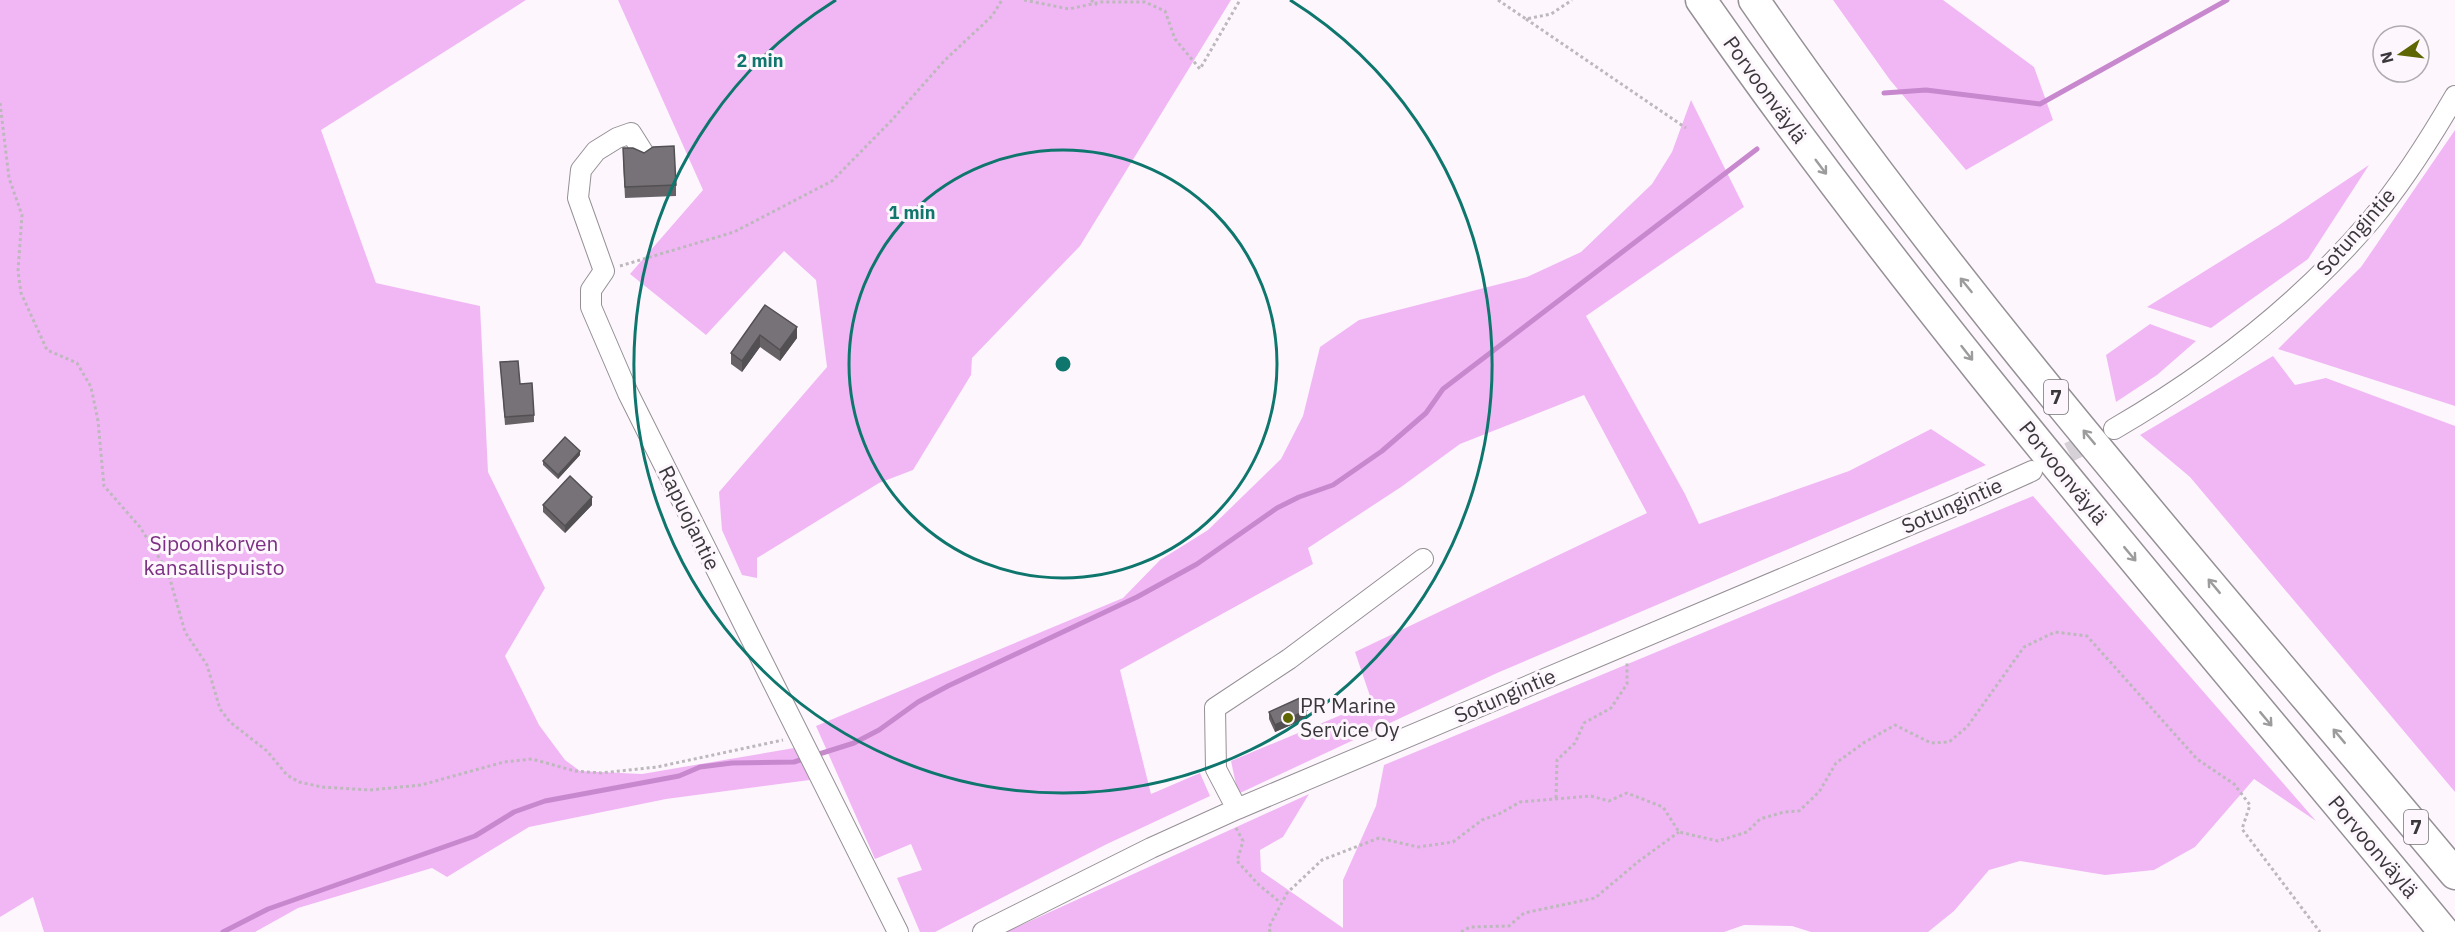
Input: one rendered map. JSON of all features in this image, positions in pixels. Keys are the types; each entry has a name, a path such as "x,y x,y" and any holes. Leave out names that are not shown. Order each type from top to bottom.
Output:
{"highway":[{"name":"Porvoonväylä","path":"1701,0 1758,82 1855,212 1999,394 2436,925"},
{"name":"Porvoonväylä","path":"1754,0 1898,197 2033,368 2455,874"}],"street":[{"name":"Sotungintie","path":"2114,429 2194,379 2242,344 2330,265 2372,219 2404,176 2455,96"},
{"path":"604,271 578,198 581,170 596,151 631,133 643,152"},
{"name":"Rapuojantie","path":"604,271 591,290 591,307 595,318 633,403 898,932"},
{"name":"Sotungintie","path":"983,932 1151,848 1236,818 1627,644 2032,471"},
{"path":"1236,818 1216,769 1215,708 1288,659 1423,559"}],"path":[{"path":"604,271 734,232 832,181 890,122 945,60 992,16 1002,0"},
{"path":"1024,0 1069,9 1101,2 1145,2 1165,11 1175,39 1200,69 1240,0"},
{"path":"1091,0 1097,4"},
{"path":"1498,0 1686,128"},
{"path":"1526,19 1551,14 1572,0"},
{"path":"0,103 9,178 22,215 18,271 21,293 47,350 77,363 91,387 98,421 104,486 140,527 168,572 185,632 207,665 220,709 230,722 267,751 287,775 299,782 322,788 370,790 421,785 504,762 532,759 575,771 601,773 657,767 801,736"},
{"path":"1270,932 1269,927 1287,893 1322,860 1380,838 1418,847 1453,842 1482,820 1499,814 1520,802 1591,796 1609,801 1627,793 1664,807 1679,832 1718,841 1747,832 1760,819 1784,812 1800,811 1819,792 1836,763 1864,742 1895,725 1930,743 1949,742 1967,727 2024,647 2055,632 2087,636 2197,759 2234,784 2250,805 2242,829 2320,932"},
{"path":"1556,798 1557,760 1575,743 1584,723 1611,708 1628,684 1627,644"},
{"path":"1236,818 1243,841 1237,861 1259,885 1281,903"},
{"path":"1461,932 1470,927 1509,926 1524,913 1595,898 1639,861 1679,832"},
{"path":"1481,927 1483,932"}],"green space":[{"name":"Sipoonkorven kansallispuisto","path":"0,0 526,0 321,130 376,283 480,306 488,472 545,588 505,656 539,725 565,760 580,771 642,774 800,747 810,780 666,799 529,827 447,877 432,868 298,908 255,932 44,932 33,897 0,917"},
{"path":"618,0 1231,0 1080,246 972,358 971,375 913,470 879,483 757,558 757,578 742,575 722,530 719,492 827,367 816,280 784,251 706,335 630,274 703,190"},
{"path":"1833,0 1943,0 2034,67 2053,120 1966,170 1890,80"},
{"path":"1691,100 1744,207 1586,316 1685,494 1699,524 1849,471 1931,429 1986,465 1497,673 1238,794 1231,761 1372,702 1355,652 1647,513 1584,395 1460,444 1401,487 1308,548 1313,564 1120,670 1151,794 1200,773 1210,796 1107,844 935,932 920,932 897,878 922,870 911,844 875,859 816,726 1123,598 1160,560 1208,530 1281,459 1303,416 1320,347 1359,320 1527,277 1581,252 1652,184 1672,152"},
{"path":"2455,130 2455,406 2278,349 2361,267"},
{"path":"2369,165 2308,259 2211,328 2147,307 2279,225"},
{"path":"2150,324 2196,341 2157,375 2116,402 2106,355"},
{"path":"2273,356 2295,385 2326,378 2455,426 2455,792 2190,477 2140,435"},
{"path":"2033,496 2316,821 2254,779 2195,847 2154,870 2105,875 2020,861 1989,870 1954,911 1928,932 1811,932 1792,926 1744,925 1724,932 1006,932 1309,794 1283,837 1260,850 1261,871 1343,928 1343,880 1376,806 1384,765"}],"building":[{"path":"674,146 676,185 625,187 623,148 633,148 644,153 653,147"},
{"path":"765,305 797,327 780,350 760,335 742,361 731,353"},
{"path":"518,361 520,384 532,383 534,415 505,417 500,362"},
{"path":"565,437 580,451 558,475 543,461"},
{"path":"570,476 592,497 565,526 543,505"},
{"path":"1302,697 1307,710 1275,725 1269,712"}],"waterway":[{"path":"1884,93 1926,90 2040,104 2227,0"},
{"path":"223,932 268,909 475,836 514,812 545,801 679,776 700,767 732,763 794,762 854,743 879,730 918,702 948,686 1137,597 1197,564 1277,508 1299,497 1333,485 1382,451 1426,413 1443,389 1757,149"}],"tunnel":[{"path":"2042,466 2099,437"}],"place":[{"name":"PR Marine Service Oy","path":"1288,718"}]}
